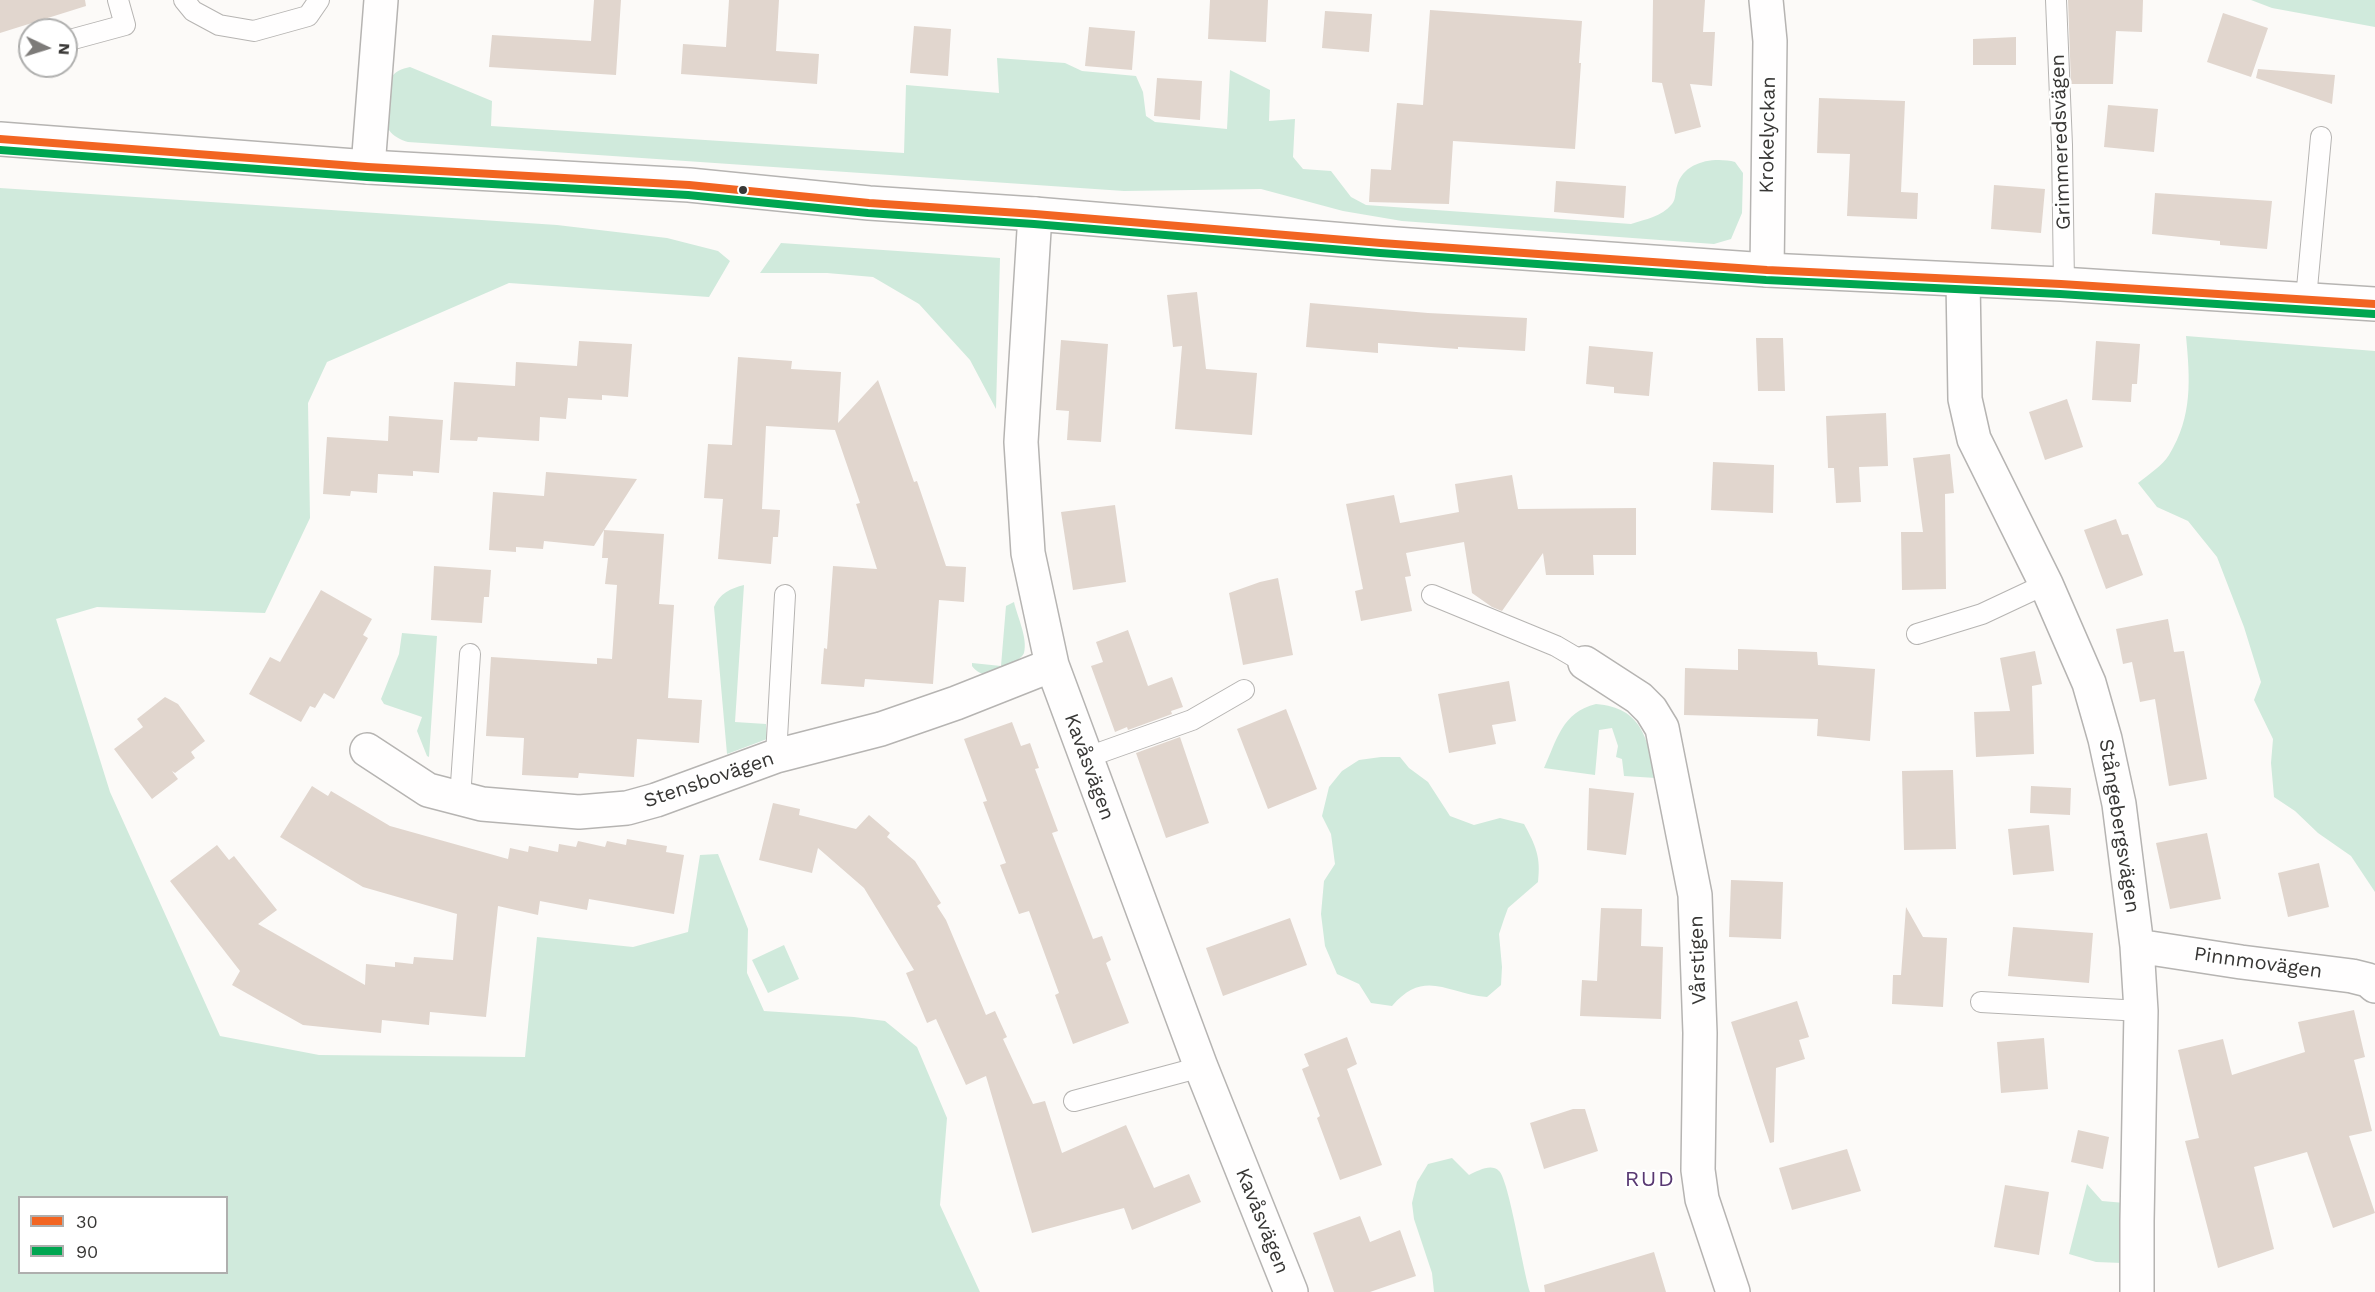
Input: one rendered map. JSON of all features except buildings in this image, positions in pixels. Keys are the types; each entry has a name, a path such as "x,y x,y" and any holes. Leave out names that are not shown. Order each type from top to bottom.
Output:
{"street":[{"path":"368,167 381,0"},
{"name":"Krokelyckan","path":"1766,0 1770,41 1767,270"},
{"path":"0,139 368,167 689,185 869,203 1035,214 1392,244 1767,270 2064,284 2375,304"},
{"name":"Kavåsvägen","path":"1035,214 1022,417 1023,487 1028,553 1052,665 1084,758 1201,1067 1291,1292"},
{"name":"Stångebergsvägen","path":"1963,280 1965,399 1974,439 2046,584 2089,683 2105,738 2120,809 2137,946 2141,1011 2138,1292"},
{"name":"Vårstigen","path":"1585,663 1639,698 1651,710 1662,729 1695,895 1700,1033 1698,1170 1702,1199 1733,1292"},
{"name":"Stensbovägen","path":"367,750 428,790 482,804 579,812 627,808 668,796 776,756 881,729 956,703 1052,665"},
{"name":"Pinnmovägen","path":"2137,946 2352,976 2368,980 2375,986"}],"lane":[{"path":"78,38 125,25 118,0"},
{"path":"184,0 193,11 219,25 254,31 308,16 319,0"},
{"name":"Grimmeredsvägen","path":"2056,0 2062,145 2064,284"},
{"path":"2306,299 2321,137"},
{"path":"1917,634 1982,614 2046,584"},
{"path":"776,756 785,595"},
{"path":"1432,595 1556,645 1585,663"},
{"path":"460,798 470,654"},
{"path":"1084,758 1192,720 1244,690"},
{"path":"1981,1002 2141,1011"},
{"path":"1074,1101 1201,1067"}],"green space":[{"path":"2251,0 2375,0 2375,27 2272,8"},
{"path":"997,58 1065,63 1082,71 1136,76 1143,92 1146,116 1155,122 1227,129 1230,70 1270,90 1269,121 1295,119 1293,157 1303,169 1331,171 1351,197 1366,205 1631,224 1653,217 1668,208 1675,198 1677,186 1686,171 1701,163 1718,160 1735,162 1743,173 1742,213 1731,239 1714,244 1402,221 1343,211 1261,189 1124,191 408,142 397,138 391,132 386,120 387,97 392,76 410,67 492,101 491,126 904,153 906,85 999,93"},
{"path":"0,188 557,225 667,238 718,251 730,261 709,297 509,283 327,362 308,403 310,518 265,613 97,607 56,619 110,792 220,1036 319,1055 525,1057 537,937 633,947 688,932 700,855 718,854 748,929 747,973 764,1011 885,1021 917,1047 947,1118 940,1205 980,1292 0,1292"},
{"path":"781,243 1000,258 996,409 970,360 919,304 873,277 827,273 760,273"},
{"path":"2186,336 2375,351 2375,892 2351,856 2318,833 2295,811 2274,797 2271,763 2273,739 2254,700 2261,682 2244,627 2217,557 2188,521 2157,507 2138,483 2166,459 2182,426 2189,382"},
{"path":"744,585 735,722 766,724 767,739 727,754 714,607 726,592"},
{"path":"1014,602 1023,634 1024,653 1013,663 997,671 985,674 979,672 972,666 972,663 1001,666 1006,606"},
{"path":"402,633 437,636 429,757 417,731 422,717 384,704 381,699 399,654"},
{"path":"1596,704 1612,707 1633,719 1645,739 1656,778 1624,776 1622,759 1616,757 1618,746 1612,728 1599,730 1595,775 1544,768 1568,720 1575,713"},
{"path":"1400,757 1409,768 1428,782 1450,816 1474,825 1500,818 1524,824 1532,839 1538,858 1538,882 1508,908 1499,934 1501,985 1487,997 1437,986 1426,986 1415,988 1392,1006 1371,1003 1359,984 1337,974 1325,946 1321,914 1324,881 1335,864 1331,834 1322,816 1329,787 1342,771 1359,760"},
{"path":"784,945 799,979 768,993 752,960"},
{"path":"1452,1158 1469,1175 1488,1168 1499,1171 1507,1191 1530,1292 1434,1292 1432,1273 1414,1219 1412,1203 1417,1182 1428,1164"},
{"path":"2087,1184 2102,1201 2125,1203 2122,1263 2096,1262 2069,1254"}],"transit line":[{"name":"30","path":"0,139 368,167 689,185 869,203 1767,270 2061,284 2375,304"},
{"name":"90","path":"0,150 367,177 688,195 868,213 1766,280 2060,294 2374,314"}],"district":[{"name":"RUD","path":"1650,1180"}]}
